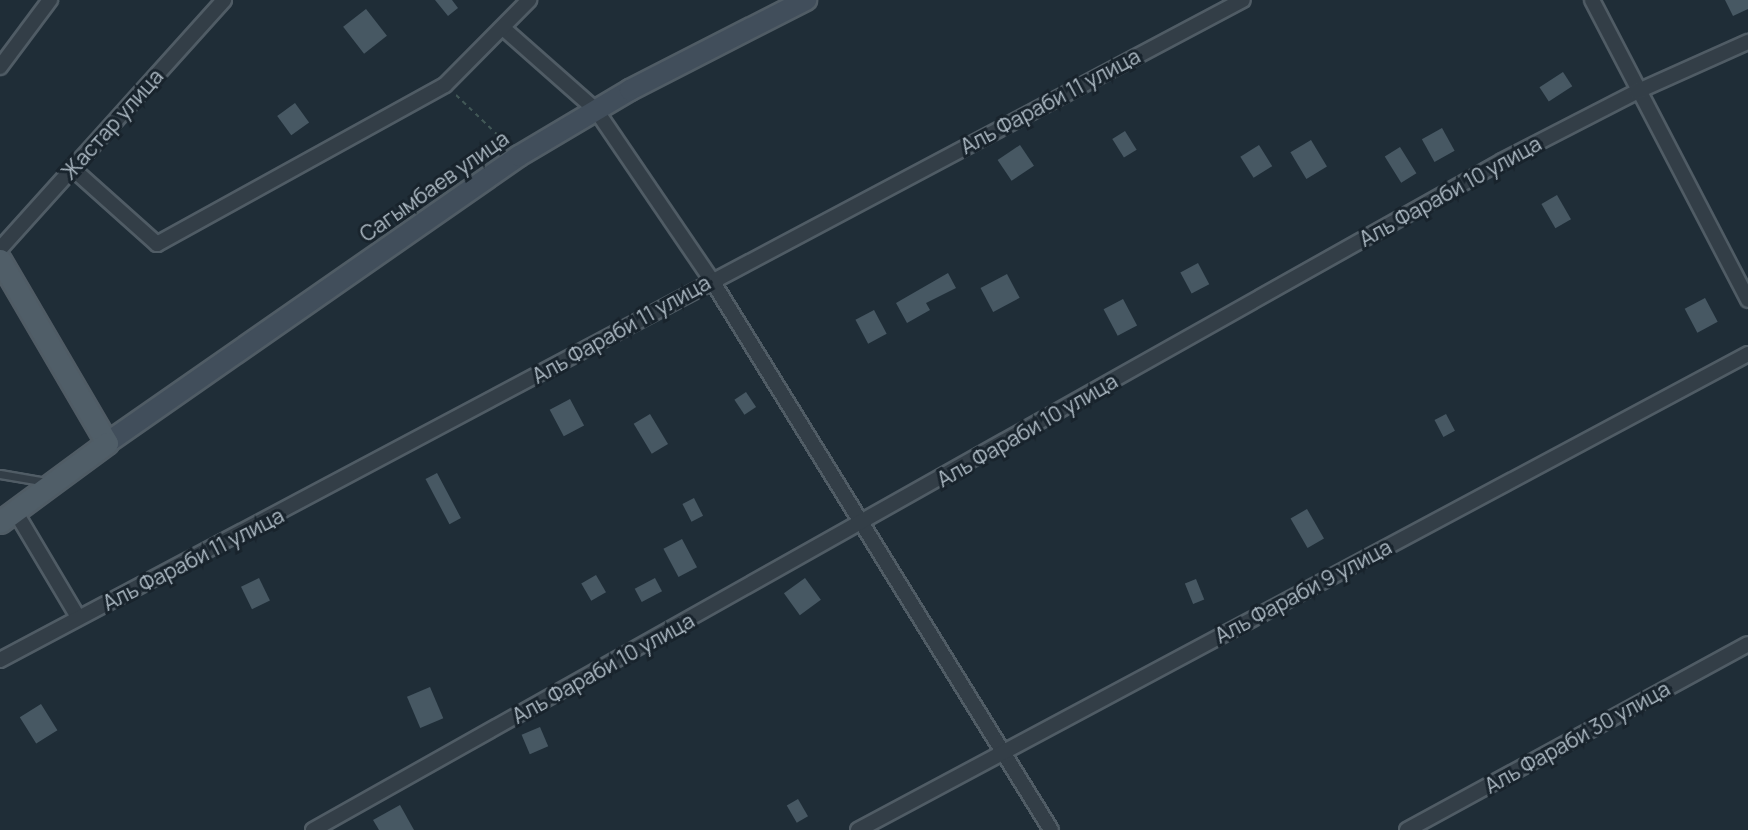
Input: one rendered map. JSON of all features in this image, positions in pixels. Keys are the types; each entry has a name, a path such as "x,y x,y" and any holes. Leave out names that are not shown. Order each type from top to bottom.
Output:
{"main road":[{"path":"0,260 107,443 8,516"}],"street":[{"path":"0,67 50,0"},
{"name":"Жастар улица","path":"0,249 224,0"},
{"path":"72,168 157,244 445,85 504,29 530,0"},
{"name":"Сагымбаев улица","path":"107,443 519,156 596,110 806,0"},
{"name":"Аль Фараби 11 улица","path":"0,660 78,617 269,521 711,279 1243,0"},
{"path":"1592,0 1636,92 1748,300"},
{"path":"504,29 596,110 711,279 1003,748 1051,830"},
{"name":"Аль Фараби 10 улица","path":"313,830 862,524 1328,258 1636,92 1748,42"},
{"name":"Аль Фараби 9 улица","path":"858,830 1003,748 1748,354"},
{"path":"8,516 78,617"},
{"name":"Аль Фараби 30 улица","path":"1407,830 1748,644"}],"lane":[{"path":"0,474 52,483"}],"path":[{"path":"445,85 519,156"}],"building":[{"path":"435,0 452,0 458,8 448,16"},
{"path":"1725,0 1748,0 1748,9 1733,16"},
{"path":"366,9 387,36 364,54 343,27"},
{"path":"1563,72 1572,86 1549,102 1540,87"},
{"path":"295,103 309,122 291,135 277,116"},
{"path":"1442,128 1455,151 1434,162 1422,139"},
{"path":"1125,131 1137,150 1124,158 1112,139"},
{"path":"1311,140 1327,167 1306,179 1290,152"},
{"path":"1020,145 1034,166 1012,181 998,160"},
{"path":"1259,145 1272,166 1254,178 1240,157"},
{"path":"1400,147 1416,173 1401,183 1385,157"},
{"path":"1557,195 1571,219 1555,228 1541,204"},
{"path":"1198,263 1209,284 1192,294 1180,272"},
{"path":"948,273 956,288 926,303 930,310 907,323 896,303"},
{"path":"1007,274 1020,298 993,312 981,288"},
{"path":"1705,298 1718,322 1697,333 1685,309"},
{"path":"1123,299 1137,325 1118,336 1104,309"},
{"path":"874,310 887,334 868,344 855,320"},
{"path":"746,392 756,407 744,415 734,400"},
{"path":"570,399 584,425 564,436 550,410"},
{"path":"650,414 668,444 652,454 634,424"},
{"path":"1446,414 1455,431 1443,437 1435,420"},
{"path":"437,473 461,518 449,524 426,479"},
{"path":"694,498 703,516 691,522 682,504"},
{"path":"1307,509 1324,538 1308,548 1291,518"},
{"path":"682,539 697,567 678,577 663,549"},
{"path":"596,575 606,592 591,601 581,584"},
{"path":"259,578 270,600 252,609 241,587"},
{"path":"655,578 662,591 642,602 635,589"},
{"path":"805,578 821,600 800,615 784,593"},
{"path":"1196,579 1204,599 1193,604 1185,583"},
{"path":"430,687 443,718 420,728 407,697"},
{"path":"41,704 57,730 36,744 20,717"},
{"path":"540,727 548,746 530,754 522,735"},
{"path":"798,799 808,816 797,823 787,806"},
{"path":"400,805 414,830 379,830 373,820"}]}
